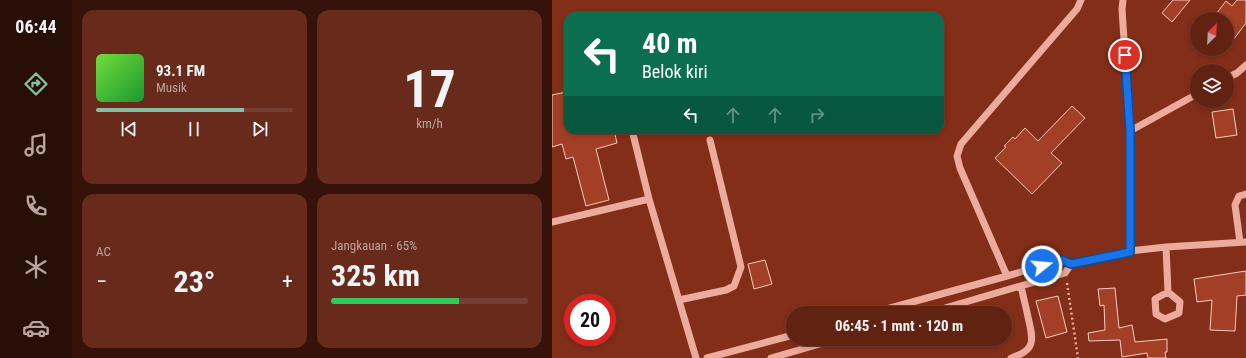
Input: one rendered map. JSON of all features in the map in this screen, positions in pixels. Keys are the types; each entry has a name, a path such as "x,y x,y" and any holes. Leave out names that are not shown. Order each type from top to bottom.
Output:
{"street":[{"path":"1007,276 960,168 957,156 961,144 1077,9 1081,0"},
{"path":"1123,0 1122,9 1130,131 1130,252"},
{"path":"1234,74 1246,65"},
{"path":"1130,131 1190,98"},
{"path":"633,134 649,199 696,358"},
{"path":"679,300 726,290 734,286 742,267 710,140"},
{"path":"898,306 1062,260 1071,264 1130,252 1166,247 1243,242 1235,205 1240,196 1246,194"},
{"path":"552,222 649,199"},
{"path":"1166,247 1168,292"},
{"path":"952,306 1065,272 1071,264"},
{"path":"1011,358 1022,355 1030,346 1033,338 1021,286"},
{"path":"707,358 786,337"},
{"path":"771,358 813,346"}],"path":[{"path":"1065,272 1078,358"}],"building":[{"path":"1173,0 1190,0 1172,22 1162,13"},
{"path":"1237,0 1246,0 1246,23 1234,39 1234,12 1218,12 1226,1 1232,6"},
{"path":"564,92 564,134 615,134 617,143 596,149 609,200 586,206 573,157 566,159 562,144 552,147 552,95"},
{"path":"1072,106 1085,118 1051,153 1062,163 1032,194 995,158 1013,137 1015,139 1025,128 1038,141"},
{"path":"1233,109 1237,135 1216,138 1212,112"},
{"path":"765,260 772,284 754,289 748,264"},
{"path":"1246,271 1246,295 1237,296 1235,331 1210,330 1212,300 1197,302 1194,279"},
{"path":"1115,288 1119,328 1132,325 1135,342 1167,339 1167,352 1165,352 1166,358 1148,358 1147,353 1122,357 1120,340 1089,341 1088,333 1105,330 1104,305 1100,306 1098,289"},
{"path":"1058,296 1067,332 1046,338 1036,301"}],"route":[{"path":"1042,266 1062,260 1071,264 1089,259 1130,252 1130,131 1125,55"}]}
